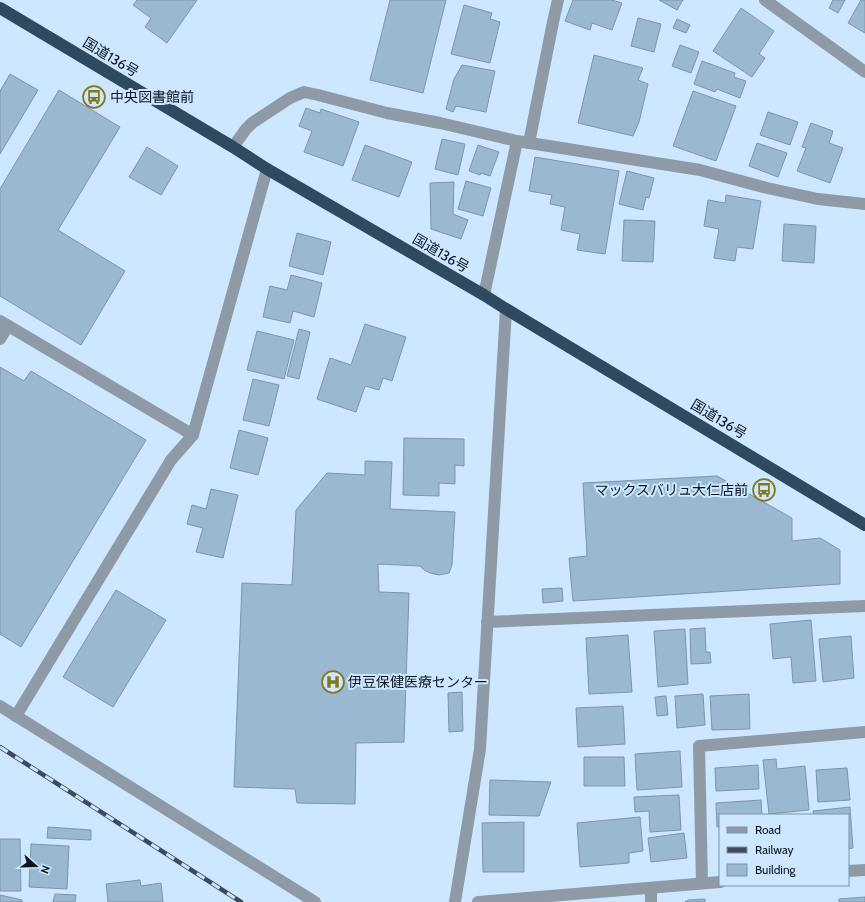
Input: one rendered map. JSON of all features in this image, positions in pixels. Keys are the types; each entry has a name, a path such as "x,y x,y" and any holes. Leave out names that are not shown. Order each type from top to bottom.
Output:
{"highway":[{"name":"国道136号","path":"0,8 233,147 267,169 484,295 865,525"}],"street":[{"path":"529,143 558,0"},
{"path":"765,0 865,72"},
{"path":"233,147 252,123 290,98 304,92 387,113 440,123 516,141 700,170 767,188 818,199 865,204"},
{"path":"484,295 516,141"},
{"path":"16,716 171,460 193,435 267,169"},
{"path":"455,902 480,750 506,309"},
{"path":"0,338 4,324 193,435"},
{"path":"487,622 865,607"},
{"path":"0,706 315,902"},
{"path":"702,883 699,746 865,732"},
{"path":"849,871 865,870"},
{"path":"478,902 547,899 719,882"},
{"path":"651,888 651,902"}],"building":[{"path":"137,0 197,0 167,43 145,27 151,18 133,5"},
{"path":"390,0 446,0 423,93 370,80"},
{"path":"573,0 612,0 622,3 612,30 592,23 590,30 565,21"},
{"path":"659,0 683,0 677,10"},
{"path":"833,0 845,0 838,13 829,8"},
{"path":"861,0 865,0 865,33 848,23"},
{"path":"464,5 492,13 490,19 500,22 490,63 451,54"},
{"path":"741,8 774,31 759,54 765,58 752,77 713,51"},
{"path":"638,18 661,24 654,52 631,46"},
{"path":"677,19 690,25 686,33 673,28"},
{"path":"680,45 699,52 691,73 672,66"},
{"path":"594,55 643,68 638,80 648,84 639,122 633,136 578,123"},
{"path":"702,61 735,73 734,77 746,81 740,98 717,89 715,92 694,84"},
{"path":"462,65 495,71 486,112 456,106 453,112 446,109 454,79"},
{"path":"10,74 38,90 0,154 0,91"},
{"path":"59,90 120,127 58,230 125,271 81,345 0,296 0,189"},
{"path":"693,91 736,106 716,161 673,146"},
{"path":"306,108 320,113 321,109 359,122 343,166 304,152 312,131 299,126"},
{"path":"768,112 798,122 790,145 760,135"},
{"path":"811,123 833,131 829,143 843,148 830,183 797,171 806,148 802,147"},
{"path":"442,139 465,144 458,175 435,169"},
{"path":"757,143 787,153 778,177 749,166"},
{"path":"365,145 412,162 399,197 352,180"},
{"path":"478,145 499,152 490,176 481,173 480,175 469,171"},
{"path":"147,147 178,166 161,195 129,177"},
{"path":"535,157 619,171 605,254 577,250 580,234 561,230 565,207 550,204 552,195 529,191"},
{"path":"627,171 654,178 649,198 646,197 643,210 619,204"},
{"path":"466,181 491,188 483,216 458,209"},
{"path":"454,182 453,214 468,220 461,239 431,229 430,183"},
{"path":"726,195 761,201 753,249 737,247 735,261 714,258 719,229 704,226 708,200 725,203"},
{"path":"624,220 655,221 653,262 622,261"},
{"path":"784,224 816,226 814,263 782,261"},
{"path":"297,233 331,242 323,275 289,266"},
{"path":"291,275 322,283 314,317 293,311 290,323 263,317 270,286 287,290"},
{"path":"365,324 406,337 392,381 383,378 379,390 365,386 356,412 317,399 330,358 351,365"},
{"path":"299,329 310,332 299,379 287,376"},
{"path":"257,331 294,340 284,379 247,370"},
{"path":"0,367 24,381 31,371 146,440 21,647 0,634"},
{"path":"253,379 279,385 269,426 243,420"},
{"path":"239,430 268,438 258,475 230,468"},
{"path":"404,438 464,439 464,466 455,465 455,484 439,483 439,496 403,495"},
{"path":"365,461 392,462 390,509 455,512 452,565 449,573 439,575 430,573 420,566 378,564 379,592 409,593 404,742 356,743 355,804 297,803 295,789 234,787 242,583 292,585 296,510 327,473 365,475"},
{"path":"717,476 792,518 792,541 820,538 840,550 840,584 573,601 569,558 587,556 583,483"},
{"path":"211,489 238,495 223,558 196,552 203,528 187,524 192,505 206,509"},
{"path":"562,588 563,601 543,603 542,589"},
{"path":"116,590 166,620 113,707 63,677"},
{"path":"811,620 816,681 793,683 791,657 773,659 770,624"},
{"path":"705,628 706,652 710,652 711,663 691,664 690,629"},
{"path":"685,629 688,684 658,687 654,631"},
{"path":"628,635 632,692 589,694 586,638"},
{"path":"851,636 854,678 823,682 819,639"},
{"path":"462,692 463,731 449,732 448,693"},
{"path":"703,694 705,725 677,728 675,696"},
{"path":"749,694 750,729 712,730 710,696"},
{"path":"666,696 668,715 657,716 655,697"},
{"path":"623,706 625,744 578,747 576,708"},
{"path":"680,751 682,787 637,790 635,754"},
{"path":"584,757 624,757 625,786 584,786"},
{"path":"776,759 777,769 805,766 809,810 769,814 763,760"},
{"path":"758,765 759,789 716,791 715,768"},
{"path":"847,768 850,800 818,802 816,770"},
{"path":"490,780 551,782 539,816 489,815"},
{"path":"679,795 681,830 650,832 649,811 635,812 634,797"},
{"path":"761,800 762,814 719,814 719,827 717,827 716,803"},
{"path":"850,807 853,848 849,849 849,814 814,814 813,811"},
{"path":"640,817 643,851 629,853 629,863 580,867 577,823"},
{"path":"524,822 524,872 483,872 482,823"},
{"path":"48,827 91,830 91,840 47,838"},
{"path":"684,833 687,858 651,862 648,838"},
{"path":"0,839 20,839 21,891 0,891"},
{"path":"31,844 69,846 67,889 29,887"},
{"path":"140,880 141,886 161,883 163,902 108,902 106,884"},
{"path":"55,894 76,895 75,902 53,902"},
{"path":"0,895 22,900 22,902 0,902"},
{"path":"865,897 865,902 839,902 839,899"},
{"path":"705,899 705,902 685,902 688,900"}],"railway":[{"path":"0,747 241,902"}],"place":[{"name":"中央図書館前","path":"94,97"},
{"name":"マックスバリュ大仁店前","path":"764,490"},
{"name":"伊豆保健医療センター","path":"333,682"}]}
